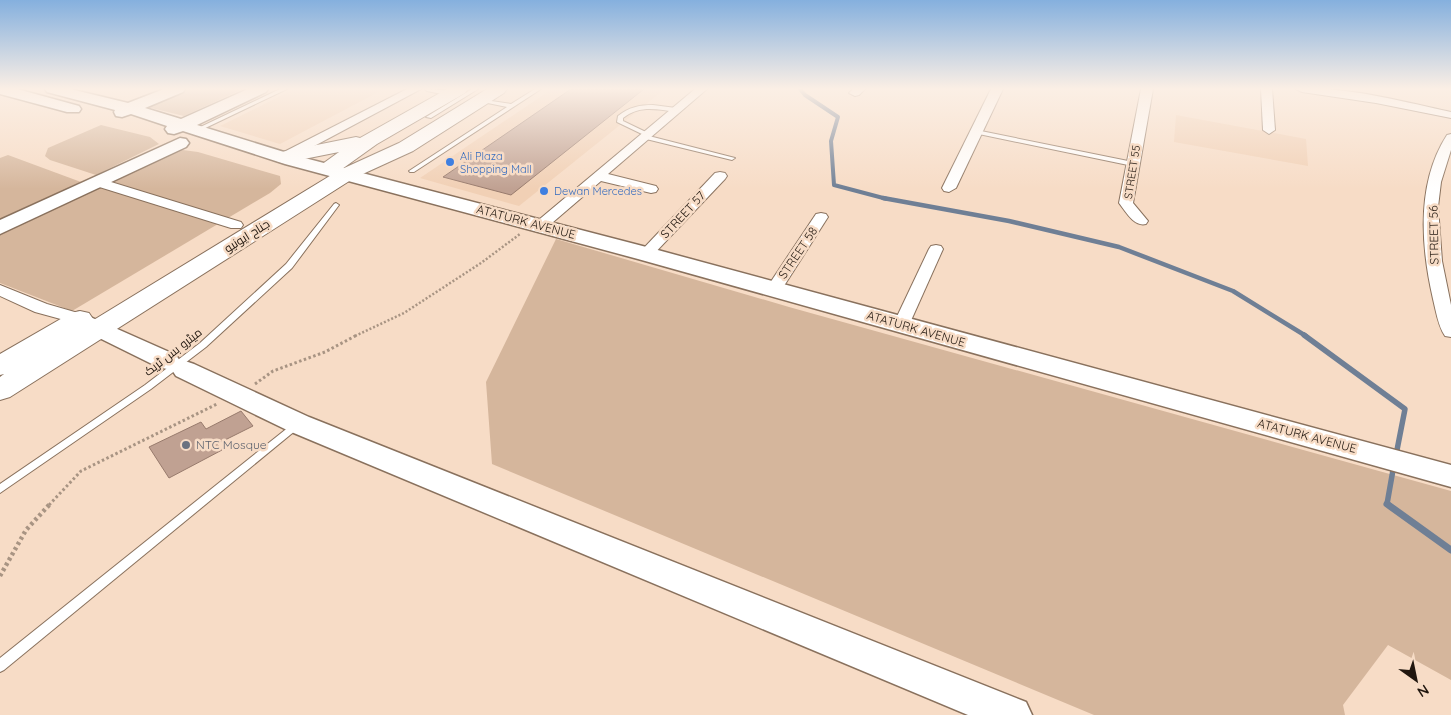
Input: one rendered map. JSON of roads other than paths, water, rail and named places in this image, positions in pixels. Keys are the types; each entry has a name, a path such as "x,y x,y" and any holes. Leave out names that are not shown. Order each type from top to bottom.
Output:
{"main road":[{"name":"جناح ایونیو","path":"0,366 89,324 329,183 370,140 401,122"},
{"name":"جناح ایونیو","path":"0,390 89,324 236,224 406,147 447,122"},
{"path":"284,158 370,140"}],"street":[{"name":"ATATURK AVENUE","path":"117,122 150,133 182,130 284,158 329,183"},
{"name":"ATATURK AVENUE","path":"163,122 329,183 381,183 774,289 1451,476"},
{"path":"0,228 98,182 193,122"},
{"path":"182,130 197,122"},
{"path":"284,158 352,122"},
{"path":"536,225 599,176 662,122"},
{"path":"949,188 981,122"},
{"name":"STREET 55","path":"1140,122 1126,203 1141,222"},
{"path":"1268,122 1269,130"},
{"name":"STREET 56","path":"1451,138 1438,167 1434,187 1432,232 1436,281 1451,332"},
{"path":"599,176 651,189"},
{"name":"STREET 57","path":"646,254 720,176"},
{"path":"98,182 236,224"},
{"name":"STREET 58","path":"774,289 821,217"},
{"path":"901,325 936,249"},
{"path":"0,290 41,308 89,324 299,424 1013,715"}],"lane":[{"path":"182,130 201,122"},
{"path":"412,171 463,122"},
{"path":"621,122 646,136 732,158"},
{"path":"976,132 1133,164"},
{"name":"میٹرو بس ٹریک","path":"0,489 148,387 204,345 289,266 329,183"},
{"path":"0,666 299,424"}],"waterway":[{"path":"836,122 831,141 834,185 884,198"},
{"path":"884,198 1009,221 1119,247 1233,291 1306,336"},
{"path":"1304,335 1405,409 1397,450"},
{"path":"1387,504 1393,470"},
{"path":"1387,504 1451,550"}],"place":[{"name":"Ali Plaza Shopping Mall","path":"450,162"},
{"name":"Dewan Mercedes","path":"544,191"},
{"name":"NTC Mosque","path":"186,445"}]}
